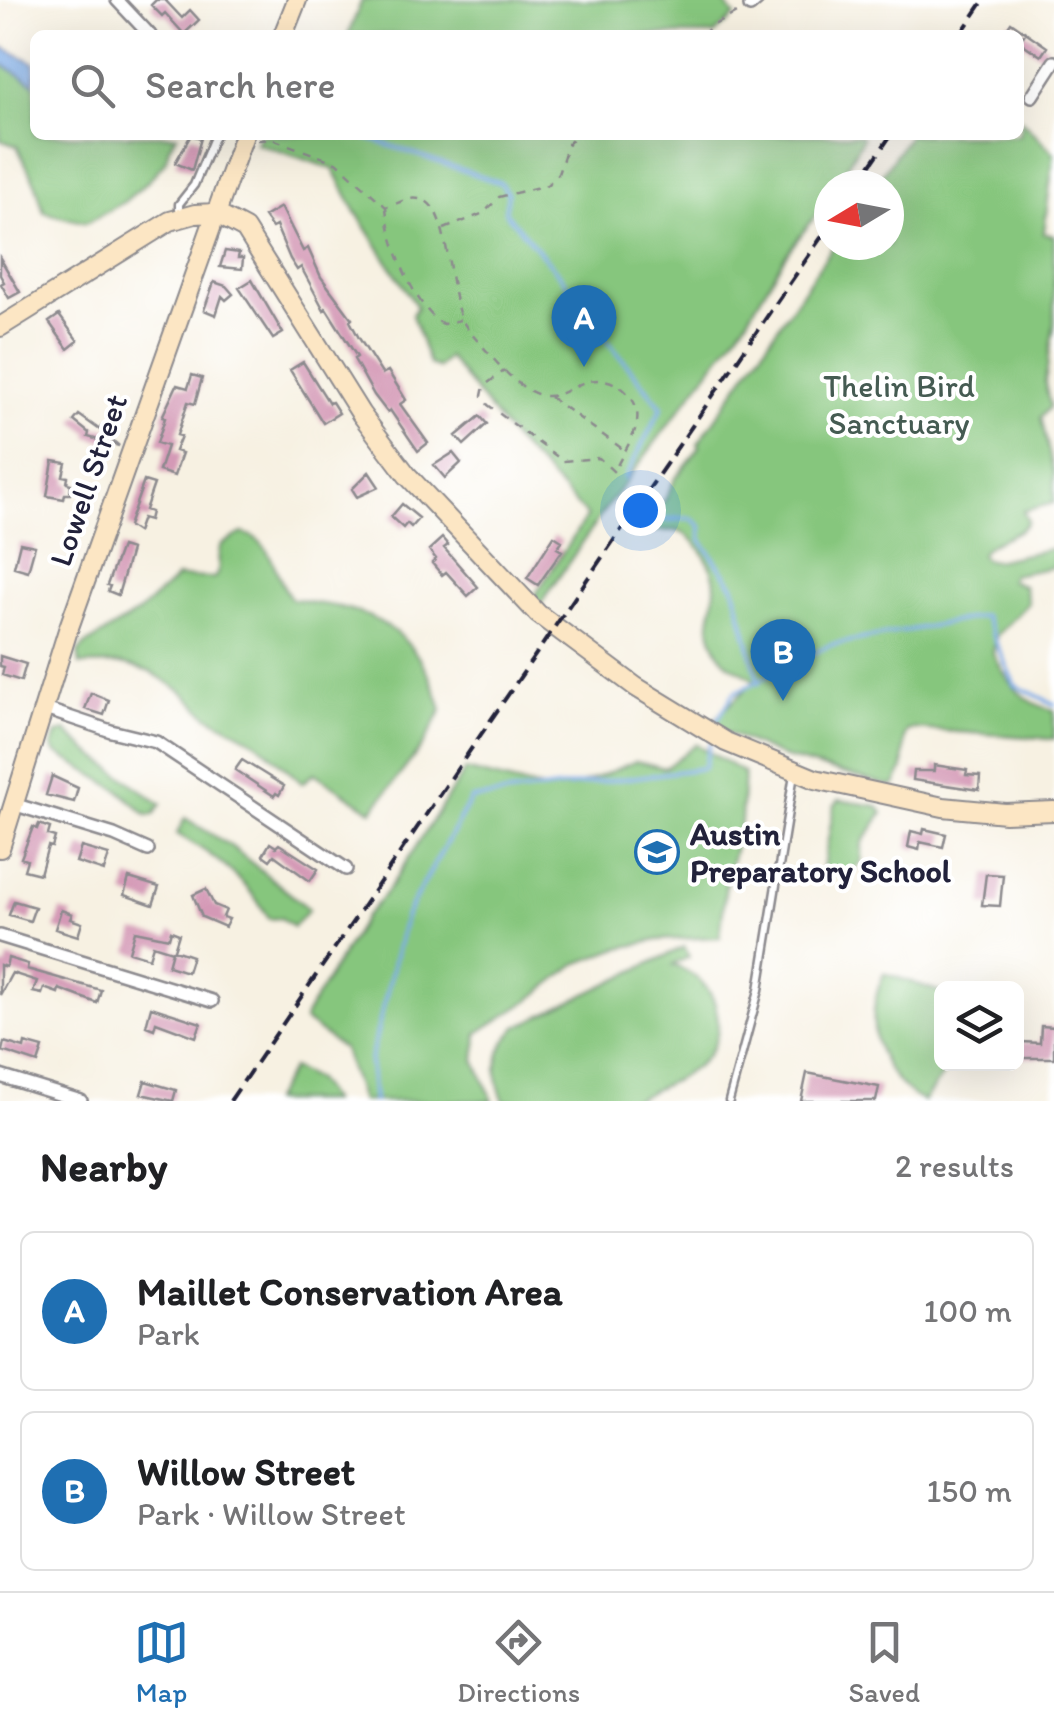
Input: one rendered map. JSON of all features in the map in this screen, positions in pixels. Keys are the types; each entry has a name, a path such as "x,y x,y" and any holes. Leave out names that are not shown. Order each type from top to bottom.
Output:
{"main road":[{"path":"285,30 297,0"},
{"name":"Lowell Street","path":"0,848 42,708 238,140"},
{"path":"0,328 179,218 215,212 238,223 251,236 376,436 529,606 582,649 726,742 794,772 839,786 943,807 1005,813 1054,810"}],"street":[{"path":"116,0 145,30"},
{"path":"1032,96 1054,62"},
{"path":"42,708 156,742 346,869"},
{"path":"14,804 114,835 148,850"},
{"path":"0,936 212,1000"},
{"path":"0,1076 81,1101"}],"lane":[{"path":"179,218 179,204 194,185 213,140"},
{"path":"730,1101 759,990 794,772"}],"path":[{"path":"707,30 753,3"},
{"path":"272,140 338,163 386,207 395,250 430,314 443,324 462,319"},
{"path":"442,230 484,213 499,196 542,187 558,174 572,140"},
{"path":"386,207 408,199 424,200 437,213 462,319 504,371 576,414 591,430 625,451"},
{"path":"504,371 486,382 484,400 558,457 568,462 599,458 614,472 636,431 638,411 634,400 616,384 596,380 548,396"}],"green space":[{"path":"362,0 722,0 735,16 720,30 350,30"},
{"path":"0,63 30,81 30,140 174,140 166,161 147,182 124,202 86,223 44,212 17,146 0,140"},
{"name":"Thelin Bird Sanctuary","path":"1024,123 1054,153 1044,233 1054,236 1054,324 1045,383 1050,407 1041,417 1054,474 1054,503 1023,511 1028,521 1023,527 991,544 981,554 994,561 1054,548 1054,567 1012,575 1010,580 1024,586 1028,603 997,635 993,653 1024,697 1054,710 1054,739 907,731 903,769 891,786 785,758 712,726 754,681 727,663 714,641 710,625 714,579 703,553 684,534 654,530 650,522 675,479 700,447 698,444 824,260 904,260 904,170 885,170 906,140 1024,140"},
{"path":"862,140 845,170 814,170 814,218 785,256 747,320 603,512 540,605 533,598 587,516 512,438 448,357 438,368 429,364 412,315 417,307 333,169 256,143"},
{"path":"242,533 261,543 292,599 339,607 380,622 412,648 434,686 442,710 423,745 372,811 314,773 302,783 258,743 208,716 183,692 151,672 122,664 80,665 78,652 84,646 139,612 177,577 214,578 221,545"},
{"path":"66,731 161,804 154,815 147,815 120,791 55,752 52,747 57,734"},
{"path":"696,744 744,773 741,821 726,884 720,937 658,940 616,949 576,964 478,1033 475,1060 493,1101 361,1101 343,1049 304,1020 365,917 388,890 465,770 545,790 576,786 636,761 665,768"},
{"path":"839,800 878,806 883,813 862,844 862,863 838,874 823,867 834,806"},
{"path":"185,818 232,847 309,909 293,927 281,918 269,919 229,870 177,834"},
{"path":"684,947 689,957 673,965 702,983 712,996 717,1013 715,1041 702,1062 681,1077 631,1100 504,1101 498,1062 504,1044 517,1027"},
{"path":"884,973 934,990 934,1071 946,1071 924,1101 899,1083 882,1058 874,1031"},
{"path":"292,1068 316,1080 331,1101 272,1101"}],"water":[{"path":"0,46 30,61 30,81 0,63"}],"building":[{"path":"156,0 165,0 182,18 190,10 199,20 188,30 180,30 151,5"},
{"path":"1011,22 1023,30 1006,30"},
{"path":"1024,31 1047,47 1041,56 1024,45"},
{"path":"188,140 200,140 192,170 175,163"},
{"path":"281,207 303,251 308,248 321,277 352,319 382,374 388,371 406,400 400,404 428,443 418,451 390,410 387,412 374,395 354,359 357,357 324,310 301,267 297,270 290,259 276,226 272,228 264,217"},
{"path":"225,251 239,253 238,258 243,258 242,269 220,267"},
{"path":"0,258 20,292 9,298 1,284 4,282"},
{"path":"252,280 283,333 273,339 239,288"},
{"path":"214,282 226,286 233,294 226,300 222,296 216,315 204,310"},
{"path":"59,315 78,341 68,349 49,322"},
{"path":"303,362 339,413 323,423 290,370"},
{"path":"192,375 202,378 195,404 188,402 177,435 181,436 175,451 182,453 174,476 159,471 167,446 157,443 165,418 162,417 177,385 188,388"},
{"path":"79,415 100,430 110,430 108,436 119,446 88,437 89,433 74,421"},
{"path":"480,416 487,424 464,445 456,436"},
{"path":"453,453 461,463 445,478 434,465"},
{"path":"53,461 66,463 63,476 71,484 70,494 65,494 64,499 47,496"},
{"path":"369,472 379,487 357,497 352,489"},
{"path":"144,481 154,484 145,510 151,512 149,520 142,518 137,532 128,526"},
{"path":"402,504 419,518 411,527 407,523 403,528 391,517"},
{"path":"554,536 562,541 557,548 562,551 538,585 527,578"},
{"path":"442,538 448,545 444,548 478,587 468,596 432,563 436,559 429,550"},
{"path":"20,543 35,546 28,571 14,567"},
{"path":"121,547 131,550 118,595 108,591 107,585"},
{"path":"0,656 26,664 21,681 2,675"},
{"path":"91,693 109,700 104,715 85,709"},
{"path":"242,760 284,786 279,795 274,796 235,770"},
{"path":"934,765 980,776 979,790 913,780 914,771 934,771"},
{"path":"52,776 78,788 74,802 46,795"},
{"path":"39,824 50,828 48,835 55,837 52,847 48,846 40,874 24,870 27,860 21,858 33,827 37,829"},
{"path":"924,829 946,834 943,847 920,842 919,850 908,847 911,831 923,834"},
{"path":"270,843 276,847 279,844 318,869 310,881 274,855 270,860 263,855"},
{"path":"81,847 109,855 104,871 76,862"},
{"path":"986,874 1003,875 1000,906 982,905"},
{"path":"129,878 159,887 153,905 124,895"},
{"path":"206,889 214,905 226,910 223,917 229,919 225,927 202,917 193,895"},
{"path":"14,901 35,907 30,921 9,915"},
{"path":"61,910 82,923 78,936 55,929"},
{"path":"135,931 169,938 171,931 179,934 174,950 192,956 187,972 168,966 172,951 153,945 149,958 129,952"},
{"path":"8,958 28,964 27,969 101,990 97,1003 59,989 58,993 44,988 42,994 33,992 37,981 12,973 0,995 0,965 6,967"},
{"path":"151,1007 201,1023 196,1037 156,1022 154,1029 146,1026"},
{"path":"1041,1026 1054,1027 1054,1058 1024,1058 1024,1042 1040,1043"},
{"path":"4,1042 43,1048 38,1063 2,1051"},
{"path":"807,1073 879,1087 876,1101 801,1101"},
{"path":"145,1081 176,1090 173,1101 141,1094"}],"waterway":[{"path":"373,140 501,183 508,194 505,212 566,282 587,329 600,332 662,407 625,478"},
{"path":"649,509 662,520 691,518 701,526 701,540 734,587 759,683"},
{"path":"714,725 734,693 830,645 984,616 1015,685 1054,704"},
{"path":"374,1101 370,1061 405,917 471,799 704,768 710,743"}],"railway":[{"path":"963,30 984,0"},
{"path":"867,170 888,140"},
{"path":"230,1101 814,248"}],"place":[{"name":"Maillet Conservation Area","path":"584,367"},
{"name":"Willow Street","path":"783,701"},
{"name":"Austin Preparatory School","path":"657,852"}]}
